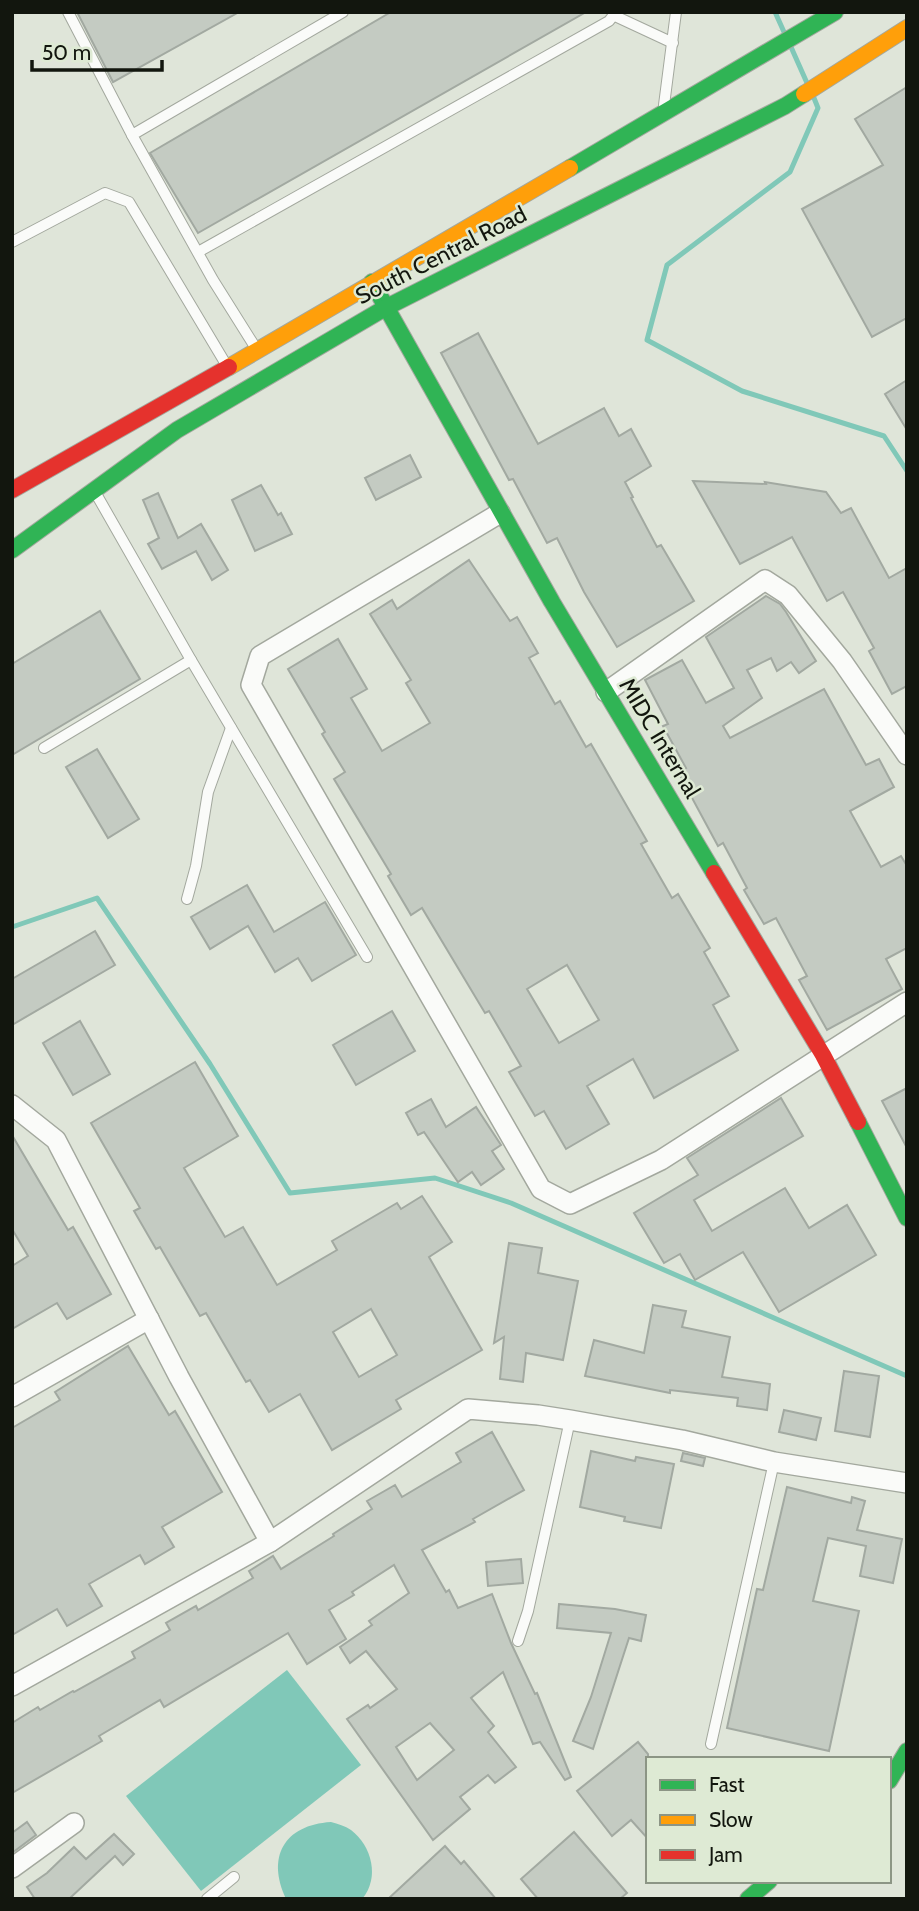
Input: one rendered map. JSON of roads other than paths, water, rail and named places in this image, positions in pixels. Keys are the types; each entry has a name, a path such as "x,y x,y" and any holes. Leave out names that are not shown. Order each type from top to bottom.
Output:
{"main road":[{"name":"South Central Road","path":"12,490 257,351 835,12"},
{"name":"South Central Road","path":"12,550 177,430 384,308 785,106 907,28"},
{"name":"MIDC Internal","path":"372,282 384,308 500,513 823,1055 907,1218"},
{"path":"891,1779 907,1751"},
{"path":"748,1899 767,1883"}],"street":[{"path":"500,513 260,656 251,685 541,1189 570,1204 661,1160 907,1002"},
{"path":"606,692 765,580 788,594 842,661 907,755"},
{"path":"12,1105 56,1140 270,1542"},
{"path":"12,1397 149,1319"},
{"path":"12,1686 270,1542 468,1409 570,1420 682,1440 774,1462 907,1483"},
{"path":"12,1868 74,1823"}],"lane":[{"path":"68,12 132,135 257,351"},
{"path":"132,135 342,12"},
{"path":"663,113 676,12"},
{"path":"198,253 616,14 673,43"},
{"path":"12,242 105,193 129,202 227,366"},
{"path":"94,491 367,957"},
{"path":"44,748 191,660"},
{"path":"187,900 196,866 208,792 231,728"},
{"path":"518,1641 528,1611 570,1420"},
{"path":"711,1744 774,1462"},
{"path":"207,1899 234,1877"}],"water":[{"path":"287,1670 361,1765 201,1891 126,1796"},
{"path":"331,1822 351,1830 364,1845 372,1872 368,1891 362,1899 286,1899 278,1870 283,1846 301,1829"}],"waterway":[{"path":"775,12 784,32"},
{"path":"791,47 807,83"},
{"path":"814,98 818,108 790,172 667,265 647,340 742,391 884,436 907,471"},
{"path":"12,927 97,898 210,1064 290,1193 435,1178 511,1203 907,1376"}]}
